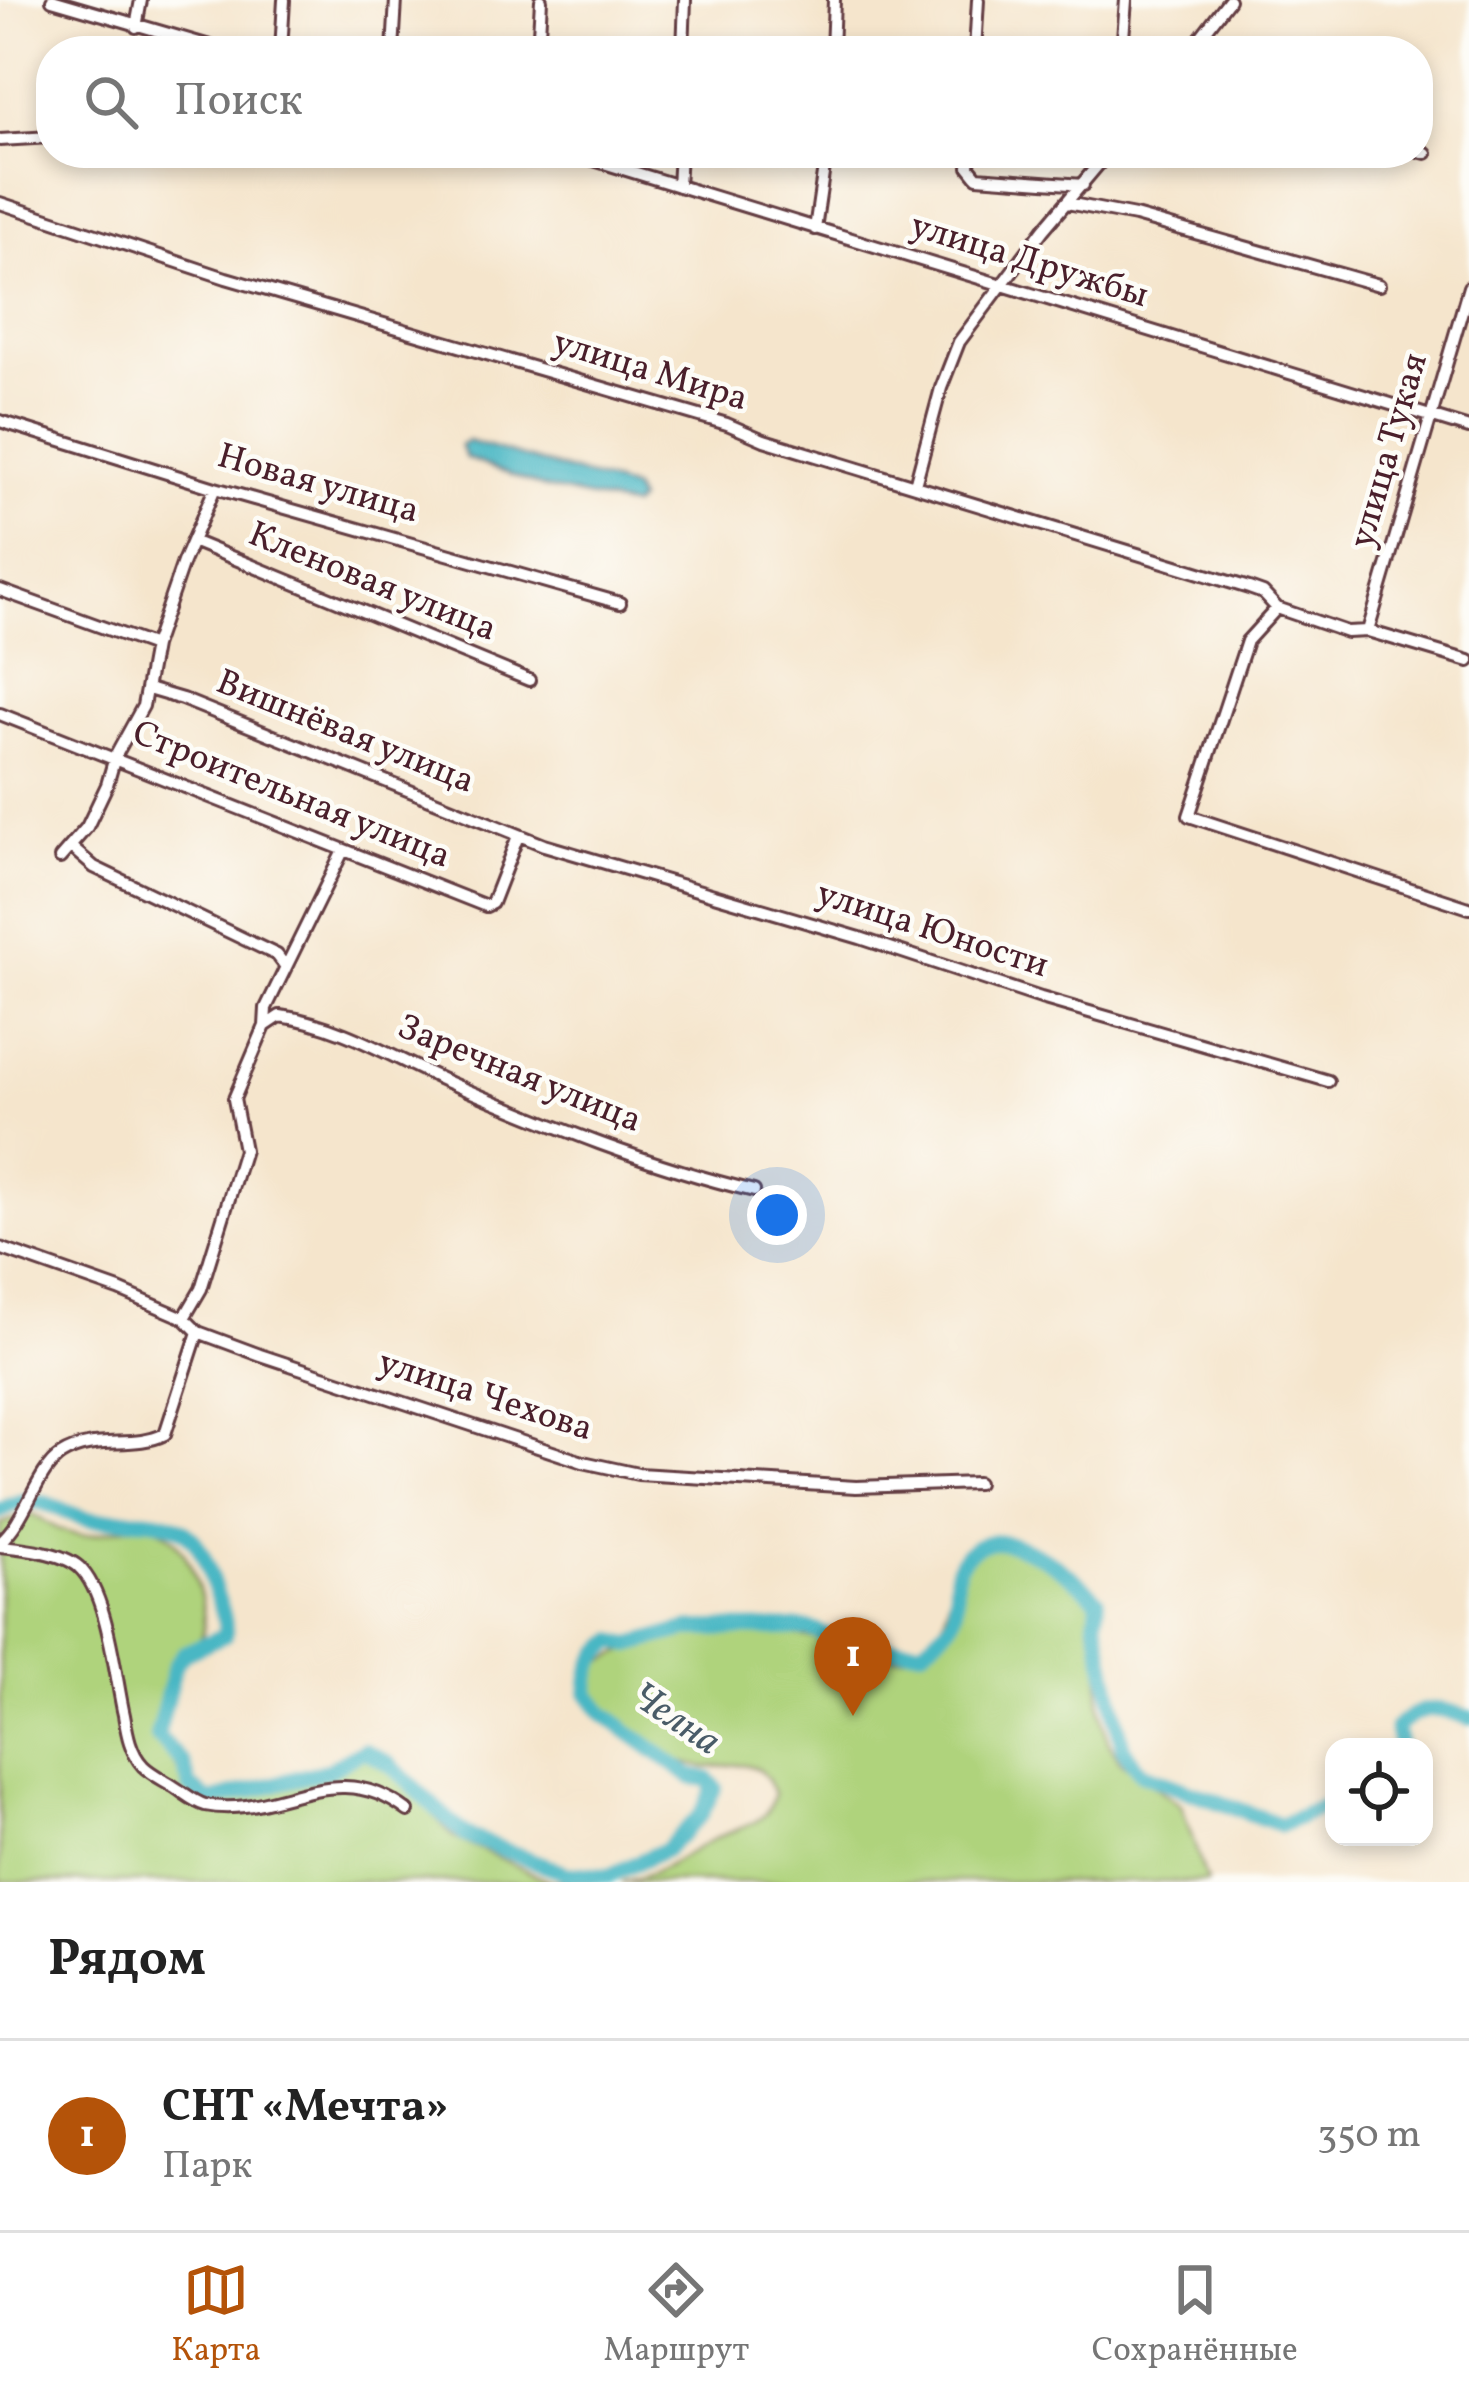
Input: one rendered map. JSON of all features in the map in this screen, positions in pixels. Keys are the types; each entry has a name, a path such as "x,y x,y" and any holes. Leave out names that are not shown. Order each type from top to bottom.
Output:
{"street":[{"path":"52,0 170,36"},
{"path":"136,27 141,0"},
{"path":"281,36 284,0"},
{"path":"394,36 396,0"},
{"path":"539,36 541,0"},
{"path":"684,36 685,0"},
{"path":"833,36 834,0"},
{"path":"976,36 978,0"},
{"path":"1122,36 1126,0"},
{"path":"1201,36 1229,0"},
{"path":"0,140 36,138"},
{"name":"улица Дружбы","path":"620,168 1469,428"},
{"path":"678,186 679,168"},
{"path":"815,229 824,168"},
{"path":"971,168 977,177 1082,185"},
{"path":"915,485 941,388 959,342 1096,168"},
{"path":"1067,202 1135,216 1379,284"},
{"name":"улица Мира","path":"0,203 226,278 727,424 764,440 1249,588 1263,593 1277,608 1347,632 1368,631 1469,661"},
{"name":"улица Тукая","path":"1368,631 1469,287"},
{"name":"Новая улица","path":"0,421 215,488 620,603"},
{"path":"60,858 87,827 115,757 143,706 154,646 215,488"},
{"name":"Кленовая улица","path":"192,541 529,680"},
{"path":"0,590 154,646"},
{"path":"1277,608 1247,641 1189,816 1469,908"},
{"name":"Вишнёвая улица","path":"148,689 518,836"},
{"name":"Строительная улица","path":"0,714 489,906 518,836"},
{"name":"улица Юности","path":"518,836 860,938 1040,998 1328,1081"},
{"path":"71,847 94,868 277,955 286,967"},
{"path":"184,1318 201,1289 244,1150 234,1099 266,1026 266,1008 343,851"},
{"name":"Заречная улица","path":"266,1026 280,1016 315,1021 488,1099 678,1173 754,1191"},
{"name":"улица Чехова","path":"0,1248 184,1318 198,1332 583,1462 638,1474 856,1487 977,1483"},
{"path":"0,1544 16,1528 58,1456 96,1441 151,1441 165,1434 198,1332"},
{"path":"0,1544 77,1564 85,1576 98,1598 129,1741 145,1768 202,1804 230,1806 319,1786 350,1786 393,1800 408,1811"}],"green space":[{"path":"31,1514 80,1535 148,1525 168,1534 183,1552 199,1588 203,1632 171,1684 164,1724 173,1762 196,1790 212,1796 232,1795 367,1754 396,1771 453,1837 550,1881 600,1882 0,1882 0,1524"},
{"path":"993,1545 1051,1564 1078,1582 1097,1603 1090,1625 1100,1664 1100,1704 1108,1741 1120,1761 1181,1805 1207,1882 621,1882 660,1869 757,1820 774,1793 755,1768 689,1764 630,1738 587,1698 585,1684 592,1667 648,1643 737,1630 827,1640 889,1656 909,1654 931,1640 944,1619 952,1569 975,1546"}],"water":[{"path":"468,441 632,489 638,501 632,507 545,488 466,458 460,446"}],"waterway":[{"name":"Челна","path":"0,1511 35,1501 87,1519 159,1521 184,1530 193,1539 207,1564 225,1635 184,1653 175,1665 157,1736 183,1763 190,1787 210,1801 328,1770 364,1750 389,1764 465,1835 566,1873 609,1876 666,1849 701,1815 715,1787 707,1779 691,1777 604,1714 588,1693 594,1663 608,1646 690,1629 808,1628 851,1645 922,1649 945,1630 954,1615 962,1560 976,1547 993,1542 1032,1552 1098,1600 1096,1621 1123,1748 1141,1773 1281,1825 1325,1805"},
{"name":"Челна","path":"1398,1738 1396,1728 1422,1712 1449,1711 1469,1718"}],"place":[{"name":"СНТ «Мечта»","path":"853,1716"}]}
